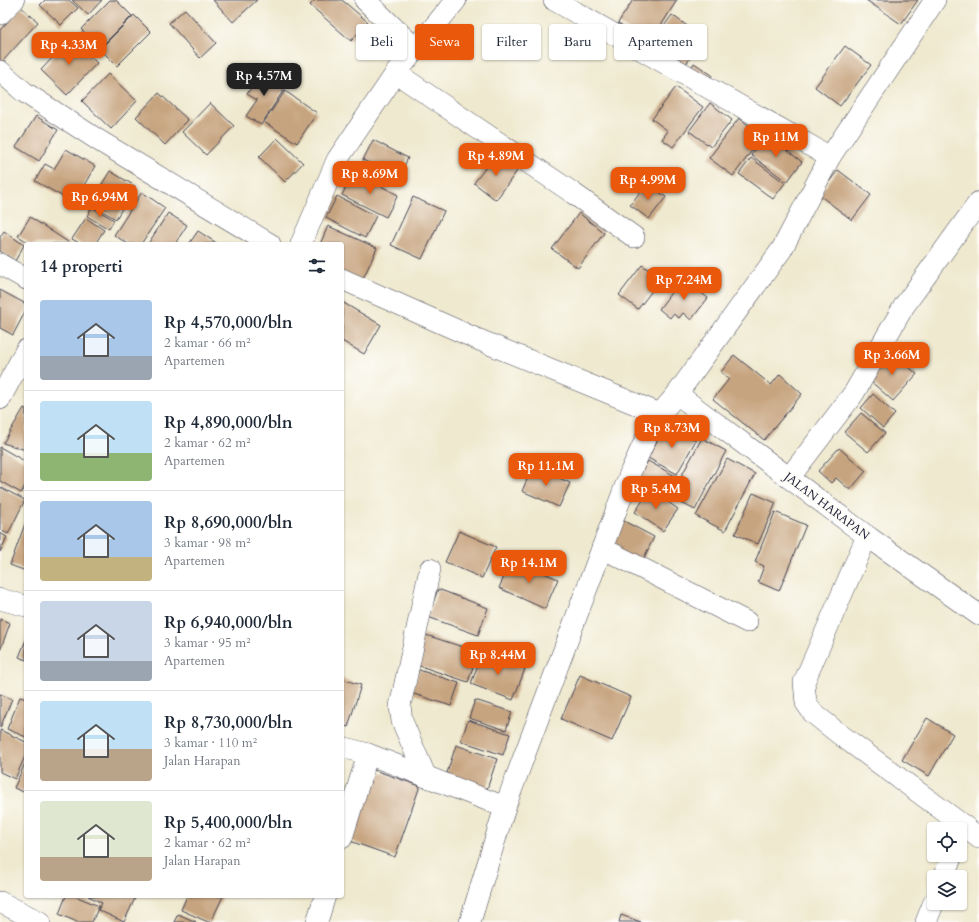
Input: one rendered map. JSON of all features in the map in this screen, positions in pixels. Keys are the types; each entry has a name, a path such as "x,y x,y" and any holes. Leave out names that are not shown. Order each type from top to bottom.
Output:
{"street":[{"path":"0,14 14,0"},
{"path":"365,0 415,48"},
{"path":"436,24 456,0"},
{"path":"554,0 830,157"},
{"path":"470,922 506,807 630,471 647,436 660,414 677,394 782,249 830,157 935,0"},
{"path":"302,242 337,160 396,73 415,50"},
{"path":"0,70 24,92 91,135 267,242"},
{"path":"396,73 564,187 634,237"},
{"path":"789,478 854,393 904,306 979,202"},
{"path":"0,264 24,278"},
{"path":"344,281 484,342 660,414"},
{"path":"0,399 24,354"},
{"name":"JALAN HARAPAN","path":"677,394 866,536 979,615"},
{"path":"866,536 804,682 806,703 813,713 838,733 968,832"},
{"path":"602,548 747,622"},
{"path":"426,777 402,721 400,706 430,569"},
{"path":"0,600 24,606"},
{"path":"344,748 368,754 506,807"},
{"path":"344,832 368,754"},
{"path":"317,922 324,898"},
{"path":"0,902 31,910"},
{"path":"926,922 931,910"}],"building":[{"path":"45,0 69,0 78,8 61,25 40,5"},
{"path":"72,0 102,0 88,15"},
{"path":"110,0 116,0 132,16 100,48 81,29"},
{"path":"213,0 257,0 233,22"},
{"path":"315,0 342,0 368,22 366,24 356,24 356,35 351,41 310,5"},
{"path":"633,0 677,0 662,24 618,23"},
{"path":"866,0 918,0 901,24"},
{"path":"21,7 38,22 2,62 0,60 0,30"},
{"path":"185,9 216,43 200,58 169,23"},
{"path":"134,15 151,32 117,66 100,49"},
{"path":"672,15 685,24 665,24"},
{"path":"71,38 97,63 67,95 41,70"},
{"path":"845,46 871,65 840,106 815,87"},
{"path":"674,60 689,60 684,67"},
{"path":"694,63 712,75 707,83 689,71"},
{"path":"261,72 285,88 261,125 246,116 257,100 247,94"},
{"path":"108,74 137,101 111,129 82,101"},
{"path":"676,87 703,107 673,147 662,139 668,131 652,119"},
{"path":"285,91 317,113 297,143 264,122"},
{"path":"159,93 188,120 165,145 136,117"},
{"path":"210,103 234,126 206,155 182,132"},
{"path":"710,103 732,120 711,147 689,131"},
{"path":"36,116 58,130 39,161 16,147"},
{"path":"739,118 763,136 733,176 709,158"},
{"path":"766,134 802,162 787,182 751,155"},
{"path":"277,138 303,163 285,182 259,157"},
{"path":"373,140 408,158 398,178 363,160"},
{"path":"66,149 95,166 74,203 35,181 45,164 54,169"},
{"path":"496,154 517,171 496,200 474,183"},
{"path":"751,158 785,183 773,199 739,174"},
{"path":"838,170 871,195 852,220 819,195"},
{"path":"110,171 135,186 116,219 90,204"},
{"path":"354,172 398,195 386,217 342,195"},
{"path":"647,183 666,197 649,219 630,205"},
{"path":"142,192 165,208 142,242 125,242 114,235"},
{"path":"337,196 376,216 365,238 326,218"},
{"path":"413,197 444,211 422,259 391,245"},
{"path":"92,207 114,220 109,229 87,216"},
{"path":"168,213 187,225 176,242 149,242"},
{"path":"579,213 604,233 578,268 552,249"},
{"path":"30,217 68,242 28,242 18,236"},
{"path":"86,218 104,230 96,242 77,242 72,239"},
{"path":"328,226 377,248 362,281 344,273 344,242 321,242"},
{"path":"4,231 24,245 15,261 0,251 0,237"},
{"path":"198,231 215,242 190,242"},
{"path":"642,265 661,279 638,309 619,295"},
{"path":"682,278 708,298 691,320 683,313 679,318 673,314 670,318 659,309"},
{"path":"0,290 24,303 24,314 13,335 0,328"},
{"path":"344,303 381,325 364,354 344,342"},
{"path":"890,352 917,374 893,401 867,378"},
{"path":"734,355 771,385 780,374 802,394 764,440 713,399 729,379 721,372"},
{"path":"873,394 895,414 883,428 861,408"},
{"path":"24,408 24,449 3,443"},
{"path":"861,413 885,433 868,452 844,432"},
{"path":"666,424 696,440 677,474 648,458"},
{"path":"702,438 726,451 695,510 670,497"},
{"path":"0,447 24,461 24,488 21,493 0,481"},
{"path":"839,448 866,471 850,490 836,478 831,483 818,471"},
{"path":"727,459 755,474 725,531 696,516"},
{"path":"648,461 677,477 666,496 637,480"},
{"path":"533,466 570,483 559,507 522,491"},
{"path":"0,487 24,499 24,502 8,534 0,530"},
{"path":"650,490 678,509 663,531 635,512"},
{"path":"753,493 776,503 758,544 735,534"},
{"path":"775,512 806,525 779,591 758,582 764,566 755,562"},
{"path":"622,520 654,537 640,566 607,549"},
{"path":"24,526 24,570 10,565"},
{"path":"459,531 496,547 482,578 445,562"},
{"path":"0,533 7,537 0,552"},
{"path":"512,559 558,579 545,609 499,588"},
{"path":"438,589 488,608 478,635 428,617"},
{"path":"0,619 10,623 0,651"},
{"path":"423,634 478,652 468,682 414,664"},
{"path":"24,645 24,659 19,657"},
{"path":"482,653 525,669 513,700 471,684"},
{"path":"419,670 459,683 451,706 411,693"},
{"path":"580,675 631,697 612,741 561,719"},
{"path":"344,680 361,685 348,727 344,726"},
{"path":"0,694 12,699 0,728"},
{"path":"20,697 24,698 24,736 7,729"},
{"path":"475,700 512,712 506,730 469,718"},
{"path":"927,718 953,734 929,776 902,760"},
{"path":"468,720 510,734 503,755 461,741"},
{"path":"0,730 24,741 24,759 15,779 0,772"},
{"path":"456,745 497,759 487,789 446,776"},
{"path":"24,766 24,792 14,788"},
{"path":"374,770 420,786 395,857 350,841"},
{"path":"65,898 80,898 99,906 92,922 77,922 59,914"},
{"path":"92,898 135,898 124,922 98,910 102,903"},
{"path":"186,898 222,898 211,922 181,910"},
{"path":"178,914 196,922 174,922"},
{"path":"621,915 641,922 619,922"}]}
